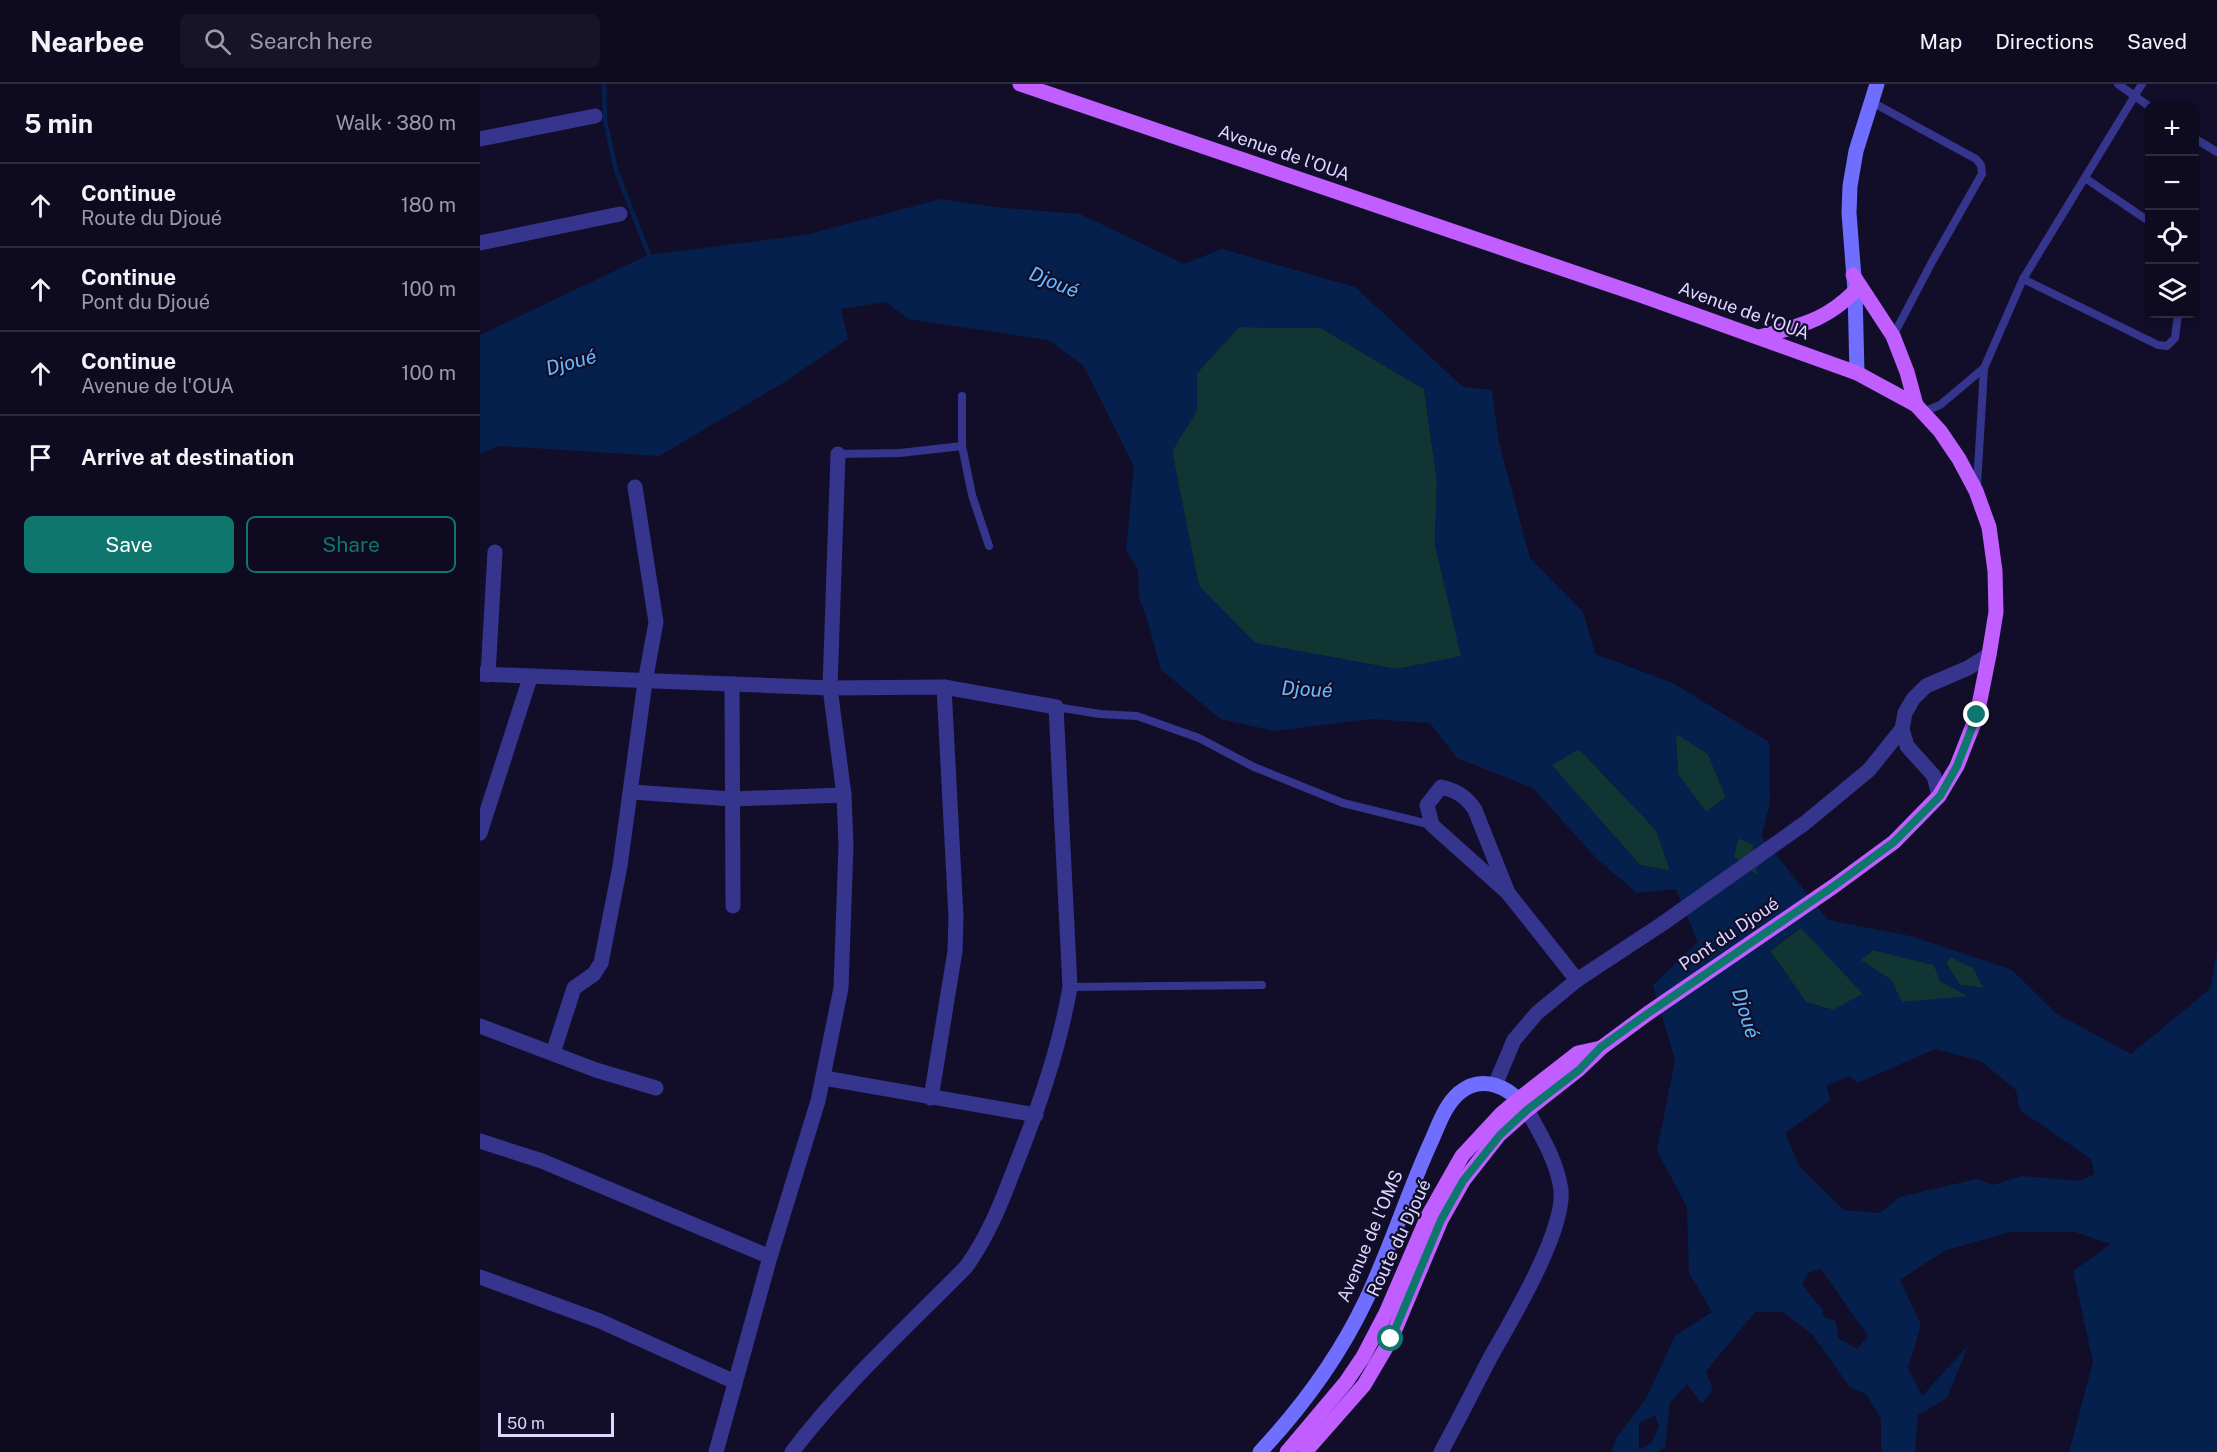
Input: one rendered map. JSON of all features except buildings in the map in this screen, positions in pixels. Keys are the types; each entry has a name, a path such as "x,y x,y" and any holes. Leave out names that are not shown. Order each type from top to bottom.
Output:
{"main road":[{"name":"Avenue de l'OUA","path":"1020,84 1760,337 1857,373 1919,409 1940,431 1959,459 1976,491 1989,527 1995,571 1996,612 1989,655 1977,715 1957,766 1940,796 1894,842 1834,886"},
{"path":"1853,275 1893,336 1919,409"},
{"path":"1760,337 1829,314 1855,291"},
{"name":"Pont du Djoué","path":"1647,1014 1834,886"},
{"name":"Route du Djoué","path":"1305,1452 1364,1385 1391,1339 1441,1220 1463,1181 1523,1105 1578,1053 1601,1047 1647,1014"},
{"name":"Route du Djoué","path":"1287,1452 1347,1383 1363,1357 1386,1313 1428,1216 1462,1156 1501,1114 1523,1105"}],"street":[{"path":"1857,373 1855,291 1849,213 1850,186 1856,151 1877,84"},
{"path":"480,140 595,116"},
{"path":"480,243 620,214"},
{"path":"716,1452 770,1257 824,1077 841,988 846,856 844,795 830,688 838,454"},
{"path":"553,1053 574,988 594,974 601,963 632,792 645,682 656,622 635,487"},
{"path":"495,552 484,675 830,688 944,687 1056,707 1070,987 1064,1023 1036,1115 980,1248 966,1267 867,1368 792,1452"},
{"path":"1940,796 1934,776 1907,746 1902,729 1905,713 1913,699 1926,686 1968,668 1989,655"},
{"path":"480,833 530,678"},
{"path":"732,684 733,906"},
{"path":"931,1098 955,951 956,917 944,687"},
{"path":"1441,1452 1533,1280 1558,1217 1561,1191 1544,1139 1523,1105 1495,1085 1514,1040 1537,1013 1577,980 1662,924 1805,823 1869,770 1902,729"},
{"path":"1508,893 1475,810 1467,797 1454,790 1441,787 1427,805 1432,825 1508,893 1577,980"},
{"path":"632,792 732,799 844,795"},
{"path":"480,1026 618,1078 656,1088"},
{"path":"824,1077 1036,1115"},
{"name":"Avenue de l'OMS","path":"1260,1452 1313,1391 1342,1346 1366,1299 1444,1112 1458,1094 1472,1084 1495,1085"},
{"path":"480,1141 542,1161 770,1257"},
{"path":"482,1280 600,1321 735,1382"}],"lane":[{"path":"2118,84 2145,103"},
{"path":"1976,491 1984,368 2023,279 2142,84"},
{"path":"1870,101 1976,159 1981,165 1982,174 1893,336"},
{"path":"2199,141 2217,152"},
{"path":"2085,178 2145,219"},
{"path":"2023,279 2158,345 2167,346 2175,338 2178,318"},
{"path":"1919,409 1940,405 1984,368"},
{"path":"962,396 962,446 972,495 989,546"},
{"path":"838,454 900,453 962,446"},
{"path":"1056,707 1100,714 1137,716 1199,738 1254,767 1343,803 1432,825"},
{"path":"1070,987 1262,985"}],"green space":[{"path":"1239,327 1321,328 1424,389 1437,481 1435,545 1462,657 1396,669 1255,643 1199,586 1172,451 1197,410 1197,373"},
{"path":"1675,733 1708,754 1726,797 1706,812 1678,774"},
{"path":"1579,749 1656,830 1671,871 1640,865 1551,765"},
{"path":"1738,838 1753,844 1758,877 1734,857"},
{"path":"1802,927 1863,994 1833,1010 1806,1002 1770,951"},
{"path":"1873,950 1934,965 1940,981 1970,997 1902,1002 1891,980 1860,960"},
{"path":"1951,957 1973,968 1984,988 1960,985 1946,963"}],"water":[{"name":"Djoué","path":"941,199 995,207 1080,214 1184,264 1222,249 1355,287 1463,387 1492,390 1499,443 1530,558 1583,612 1595,654 1673,683 1769,742 1770,803 1761,836 1828,920 1910,936 2012,970 2057,1014 2131,1054 2210,989 2217,951 2217,1452 2069,1452 2093,1362 2073,1271 2111,1244 2075,1232 2009,1232 1944,1251 1900,1280 1921,1325 1908,1368 1922,1396 1968,1346 1947,1398 1918,1415 1915,1452 1881,1452 1881,1419 1867,1395 1849,1386 1813,1335 1783,1312 1755,1312 1706,1371 1713,1390 1702,1404 1687,1384 1670,1402 1665,1447 1658,1452 1611,1452 1616,1439 1647,1397 1675,1336 1712,1312 1689,1273 1687,1207 1657,1151 1675,1060 1653,985 1698,942 1676,889 1637,893 1597,859 1533,788 1457,758 1430,723 1371,719 1274,731 1221,719 1161,670 1139,598 1138,569 1126,551 1134,466 1083,365 1048,340 908,319 886,302 841,309 848,339 783,383 659,456 498,446 480,454 480,335 648,255 805,235","holes":["1239,327 1321,328 1424,389 1437,481 1435,545 1461,656 1396,669 1255,643 1199,586 1172,451 1197,410 1197,373","1676,734 1708,754 1726,797 1706,812 1678,774","1579,749 1656,830 1670,871 1640,865 1552,765","1738,838 1753,844 1757,877 1734,857","1801,928 1863,994 1833,1010 1806,1002 1770,951","1873,950 1934,965 1940,981 1969,996 1902,1002 1891,980 1861,960","1951,957 1973,968 1984,988 1960,985 1946,964","1935,1049 1981,1061 2016,1090 2020,1110 2091,1159 2095,1174 2080,1181 2022,1176 1993,1185 1976,1179 1900,1197 1880,1213 1844,1210 1800,1167 1785,1133 1831,1100 1826,1086 1850,1076 1857,1083","1821,1269 1868,1336 1857,1349 1838,1338 1836,1321 1822,1316 1823,1310 1802,1285 1808,1273","1655,1415 1659,1426 1652,1442 1639,1450 1639,1423"]}],"waterway":[{"path":"604,84 605,120 616,170 651,260"}],"route":[{"path":"1391,1339 1441,1220 1463,1181 1500,1135 1527,1110 1579,1070 1601,1047 1894,842 1940,796 1957,766 1977,715"}]}
